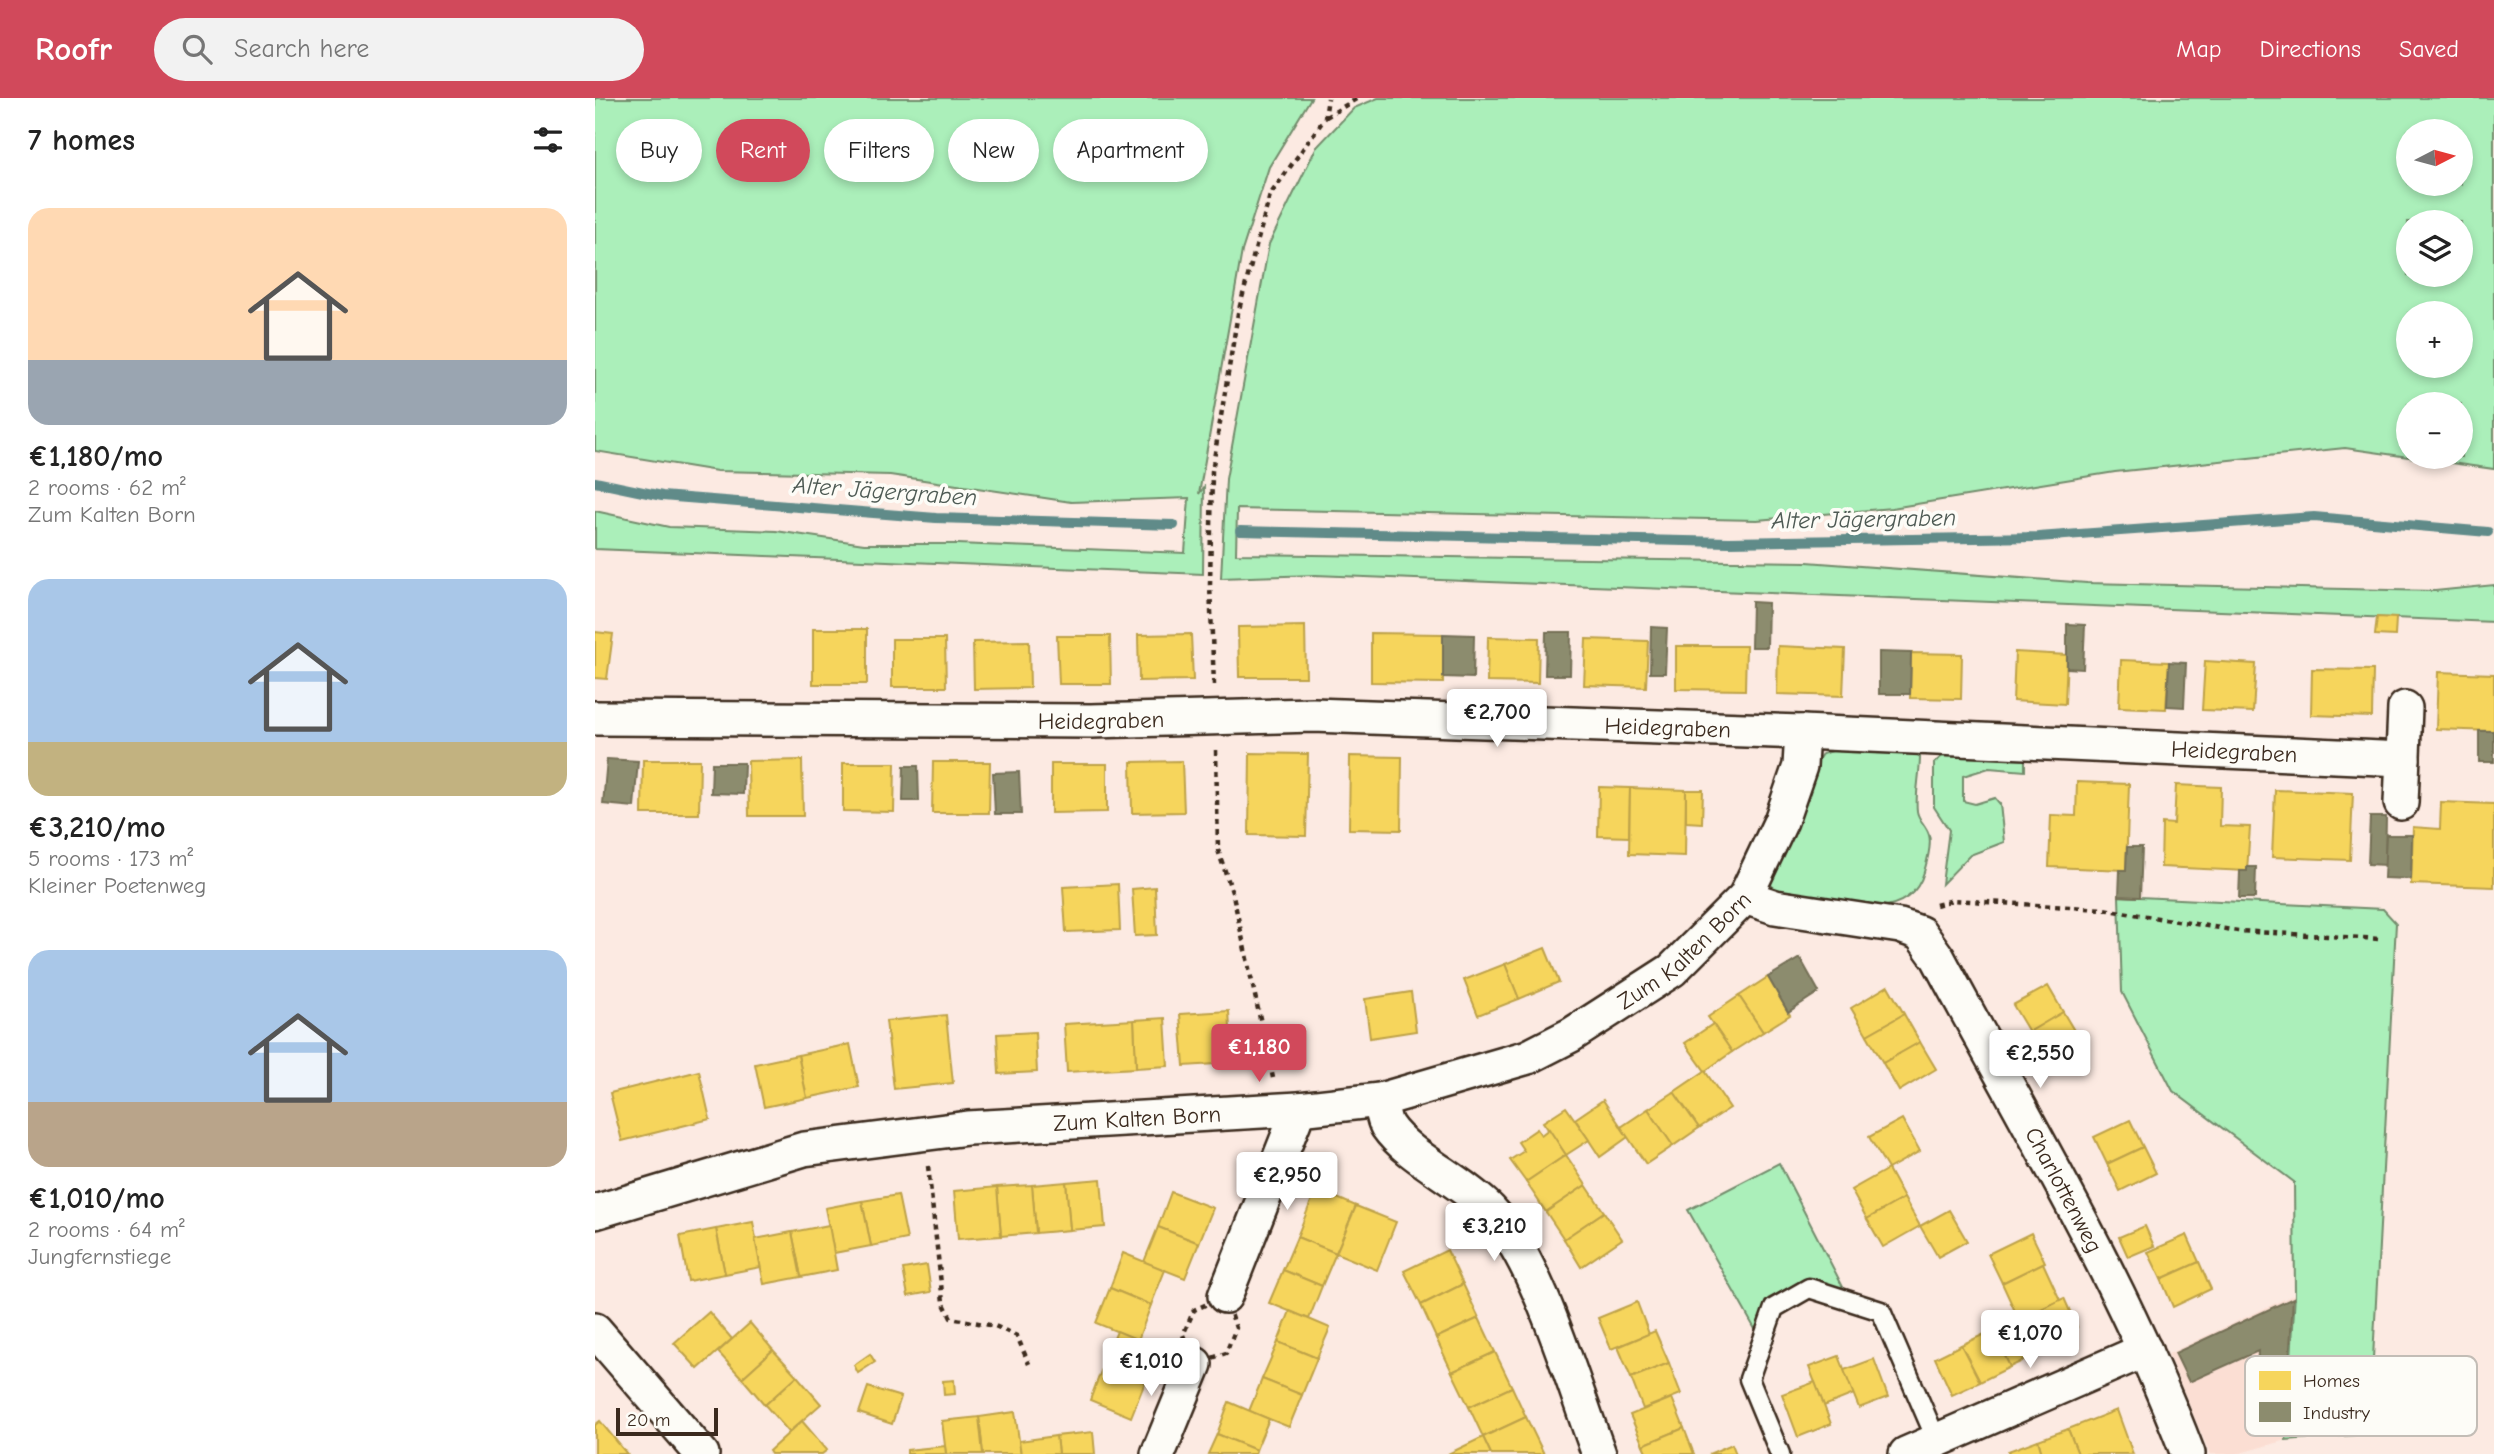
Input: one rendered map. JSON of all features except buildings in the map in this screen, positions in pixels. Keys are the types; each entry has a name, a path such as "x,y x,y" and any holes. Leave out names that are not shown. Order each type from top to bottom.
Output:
{"street":[{"path":"2401,803 2405,708"},
{"name":"Heidegraben","path":"595,718 778,721 1215,719 1313,715 1802,732 2403,759"},
{"name":"Zum Kalten Born","path":"595,1212 804,1149 925,1134 1289,1109 1380,1100 1528,1057 1571,1035 1672,970 1745,897 1781,821 1800,766 1802,732"},
{"name":"Charlottenweg","path":"1745,897 1775,907 1900,926 1920,933 1938,958 2103,1262 2145,1350 2188,1454"},
{"path":"1380,1100 1386,1124 1406,1147 1471,1190 1509,1235 1543,1306 1599,1454"},
{"path":"1225,1296 1289,1109"},
{"path":"595,1330 702,1454"},
{"path":"1158,1454 1189,1350"},
{"path":"1906,1454 1940,1447 2145,1350"}],"lane":[{"path":"1780,1454 1749,1379 1775,1308 1809,1288 1881,1311 1940,1447"}],"path":[{"path":"1325,118 1328,98"},
{"path":"1289,1109 1219,850 1210,585 1212,471 1238,313 1270,195 1325,118 1358,98"},
{"path":"1900,926 1918,911 1953,900 2103,909 2238,931 2380,939"},
{"path":"925,1134 943,1302 951,1318 995,1326 1017,1336 1029,1364"},
{"path":"1189,1350 1194,1310"},
{"path":"1226,1353 1236,1328"}],"shaded area":[{"path":"2295,1294 2291,1356 2245,1356 2245,1436 2286,1436 2286,1440 2237,1454 2210,1454 2168,1354"}],"green space":[{"path":"595,98 1311,98 1269,167 1242,251 1199,494 1204,487 1203,574 595,549 595,511 669,527 776,531 864,544 957,544 1185,553 1189,498 1071,502 890,475 717,471 595,451"},
{"path":"1378,98 2494,98 2494,469 2473,466 2473,392 2396,392 2396,455 2345,448 2115,472 1892,508 1757,520 1237,509 1236,554 1807,562 2087,583 2435,591 2494,585 2494,622 1315,575 1221,578 1226,479 1269,244 1316,148 1354,108"},
{"path":"1836,750 1914,752 1920,757 1917,811 1928,832 1930,848 1924,872 1915,890 1900,902 1882,907 1839,905 1777,893 1770,883 1813,767 1822,754"},
{"path":"1946,753 2025,757 2025,771 1989,768 1963,776 1963,801 1975,804 1995,798 2000,804 2004,842 1970,855 1942,884 1949,830 1934,807 1934,763"},
{"path":"2119,896 2383,909 2396,923 2373,1356 2291,1356 2295,1294 2294,1182 2173,1091 2122,992"},
{"path":"1779,1163 1845,1291 1807,1278 1768,1299 1756,1331 1688,1210"},
{"path":"2286,1436 2341,1436 2286,1440"}],"waterway":[{"name":"Alter Jägergraben","path":"595,482 662,496 936,518 1174,525"},
{"name":"Alter Jägergraben","path":"1240,531 1729,542 2038,537 2314,517 2488,532"}]}
